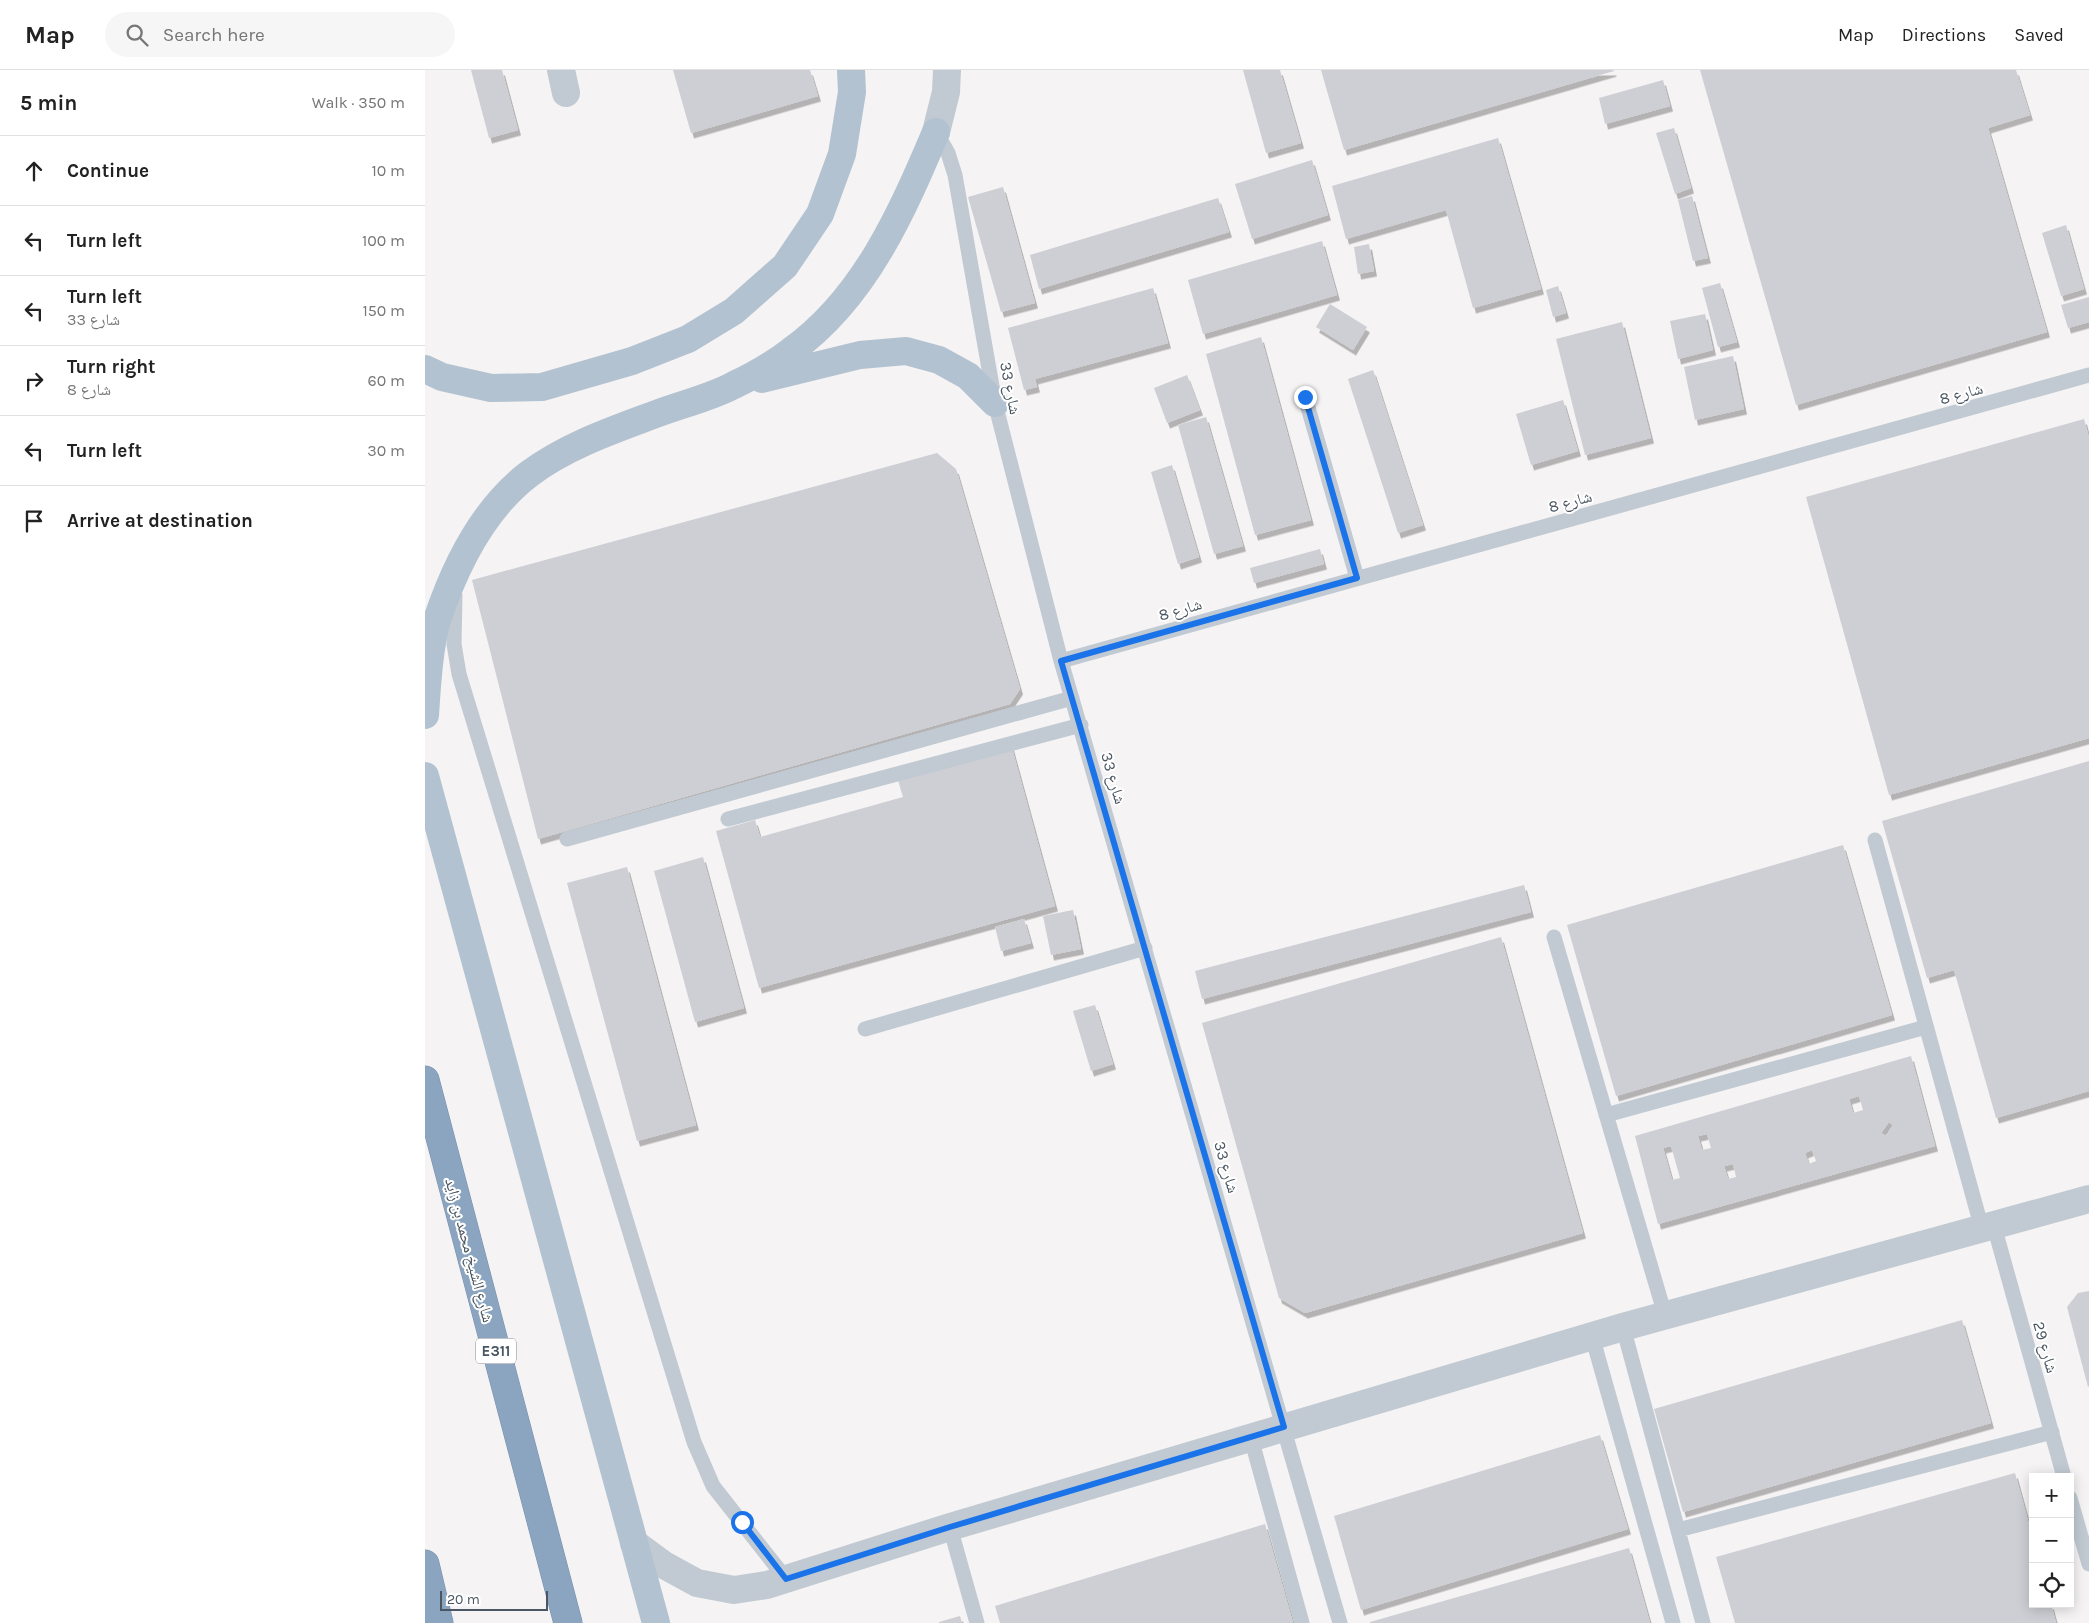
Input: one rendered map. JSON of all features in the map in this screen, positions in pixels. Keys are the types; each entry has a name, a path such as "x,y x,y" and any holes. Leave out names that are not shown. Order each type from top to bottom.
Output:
{"highway":[{"name":"شارع الشيخ محمد بن زايد","path":"425,1080 568,1623"},
{"path":"425,1564 439,1623"}],"main road":[{"path":"425,369 442,377 491,388 542,387 631,361 688,339 734,311 785,266 820,214 842,154 852,92 851,70"},
{"path":"734,386 792,351 833,314 869,268 903,210 937,132"},
{"path":"425,714 427,685 437,621 465,552 494,508 529,474 578,445 734,386 860,355 906,352 939,360 968,376 995,403"},
{"path":"425,776 656,1623"}],"street":[{"path":"937,132 946,92 947,70"},
{"path":"634,1543 664,1565 697,1582 734,1590 767,1585 950,1527 1592,1336 1988,1228 2089,1198"}],"lane":[{"name":"شارع 33","path":"937,132 948,153 961,202 995,403 1061,661 1081,724 1340,1623"},
{"name":"شارع 8","path":"1061,661 2089,375"},
{"path":"1305,397 1357,578"},
{"path":"465,552 457,582 453,613 454,644 459,674 694,1442 713,1486 786,1579"},
{"path":"567,839 1072,698"},
{"path":"728,819 1081,724"},
{"name":"شارع 29","path":"1875,840 1926,1027 2052,1432 2063,1473"},
{"path":"1554,937 1665,1315"},
{"path":"865,1029 1145,948"},
{"path":"1606,1115 1926,1027"},
{"path":"1623,1327 1703,1623"},
{"path":"1592,1336 1673,1623"},
{"path":"1678,1530 2052,1432"},
{"path":"1251,1438 1303,1623"},
{"path":"2074,1512 2089,1564"},
{"path":"950,1527 977,1623"}],"building":[{"path":"471,70 502,70 518,130 489,138"},
{"path":"673,70 810,70 818,96 691,133"},
{"path":"1243,70 1280,70 1301,143 1266,153"},
{"path":"1321,70 1613,70 1614,71 1344,150"},
{"path":"1700,70 2016,70 2030,115 1988,128 2047,332 1796,405"},
{"path":"1663,80 1670,106 1605,124 1599,98"},
{"path":"1674,128 1691,188 1675,194 1656,133"},
{"path":"1498,138 1541,289 1473,308 1446,210 1346,239 1332,186"},
{"path":"1312,160 1328,215 1252,239 1235,184"},
{"path":"1003,187 1035,303 1001,312 968,197"},
{"path":"1692,196 1708,258 1693,261 1678,200"},
{"path":"1218,198 1229,232 1039,289 1030,255"},
{"path":"2066,225 2084,289 2061,296 2042,233"},
{"path":"1322,241 1337,295 1203,334 1188,280"},
{"path":"1369,244 1374,271 1358,274 1354,247"},
{"path":"1720,283 1737,342 1718,347 1702,288"},
{"path":"1558,286 1566,313 1553,317 1546,290"},
{"path":"1153,288 1168,343 1035,379 1037,387 1024,390 1008,328"},
{"path":"2089,297 2089,322 2068,328 2061,305"},
{"path":"1330,304 1367,327 1353,350 1316,327"},
{"path":"1705,314 1713,350 1678,359 1670,321"},
{"path":"1622,322 1651,438 1585,455 1556,339"},
{"path":"1261,337 1311,520 1255,535 1206,354"},
{"path":"1733,356 1744,409 1695,420 1684,367"},
{"path":"1373,370 1423,525 1398,533 1348,379"},
{"path":"1187,375 1200,410 1167,423 1154,388"},
{"path":"1563,400 1578,451 1531,465 1516,414"},
{"path":"1206,417 1243,546 1214,554 1178,425"},
{"path":"2084,419 2089,438 2089,738 1889,795 1806,497"},
{"path":"937,453 956,469 1020,689 1010,704 538,839 472,580"},
{"path":"1172,465 1199,557 1178,564 1151,472"},
{"path":"1320,549 1324,564 1254,583 1250,568"},
{"path":"1011,745 1055,906 759,988 716,831 755,820 760,837 903,797 897,777"},
{"path":"2089,761 2089,1091 1996,1118 1954,970 1927,978 1882,821"},
{"path":"1843,845 1892,1015 1616,1096 1567,925"},
{"path":"703,857 744,1008 695,1022 654,871"},
{"path":"627,867 696,1125 637,1141 567,883"},
{"path":"1524,885 1531,912 1202,999 1195,971"},
{"path":"1073,910 1081,949 1051,955 1043,916"},
{"path":"1024,919 1031,943 1001,951 995,927"},
{"path":"1501,937 1583,1233 1305,1313 1279,1298 1202,1023"},
{"path":"1095,1005 1113,1064 1091,1071 1073,1011"},
{"path":"1911,1056 1935,1146 1658,1224 1635,1136","holes":["1859,1096 1863,1110 1853,1113 1849,1099","1889,1122 1893,1125 1886,1136 1881,1133","1707,1134 1711,1148 1702,1150 1698,1136","1671,1146 1680,1178 1672,1180 1663,1148","1812,1150 1816,1161 1809,1164 1805,1153","1733,1164 1736,1177 1728,1179 1724,1166"]},
{"path":"2089,1291 2088,1387 2067,1307 2078,1293"},
{"path":"1962,1320 1991,1423 1683,1512 1654,1409"},
{"path":"1600,1435 1628,1529 1361,1610 1334,1516"},
{"path":"2015,1473 2029,1524 2029,1608 2052,1608 2056,1623 1735,1623 1716,1557"},
{"path":"1265,1524 1293,1623 1000,1623 995,1606"},
{"path":"1629,1548 1650,1623 1370,1623 1370,1622"},
{"path":"960,1616 962,1623 939,1623 939,1622"}],"route":[{"path":"742,1522 786,1579 950,1527 1284,1427 1081,724 1061,661 1357,578 1305,397"}]}
